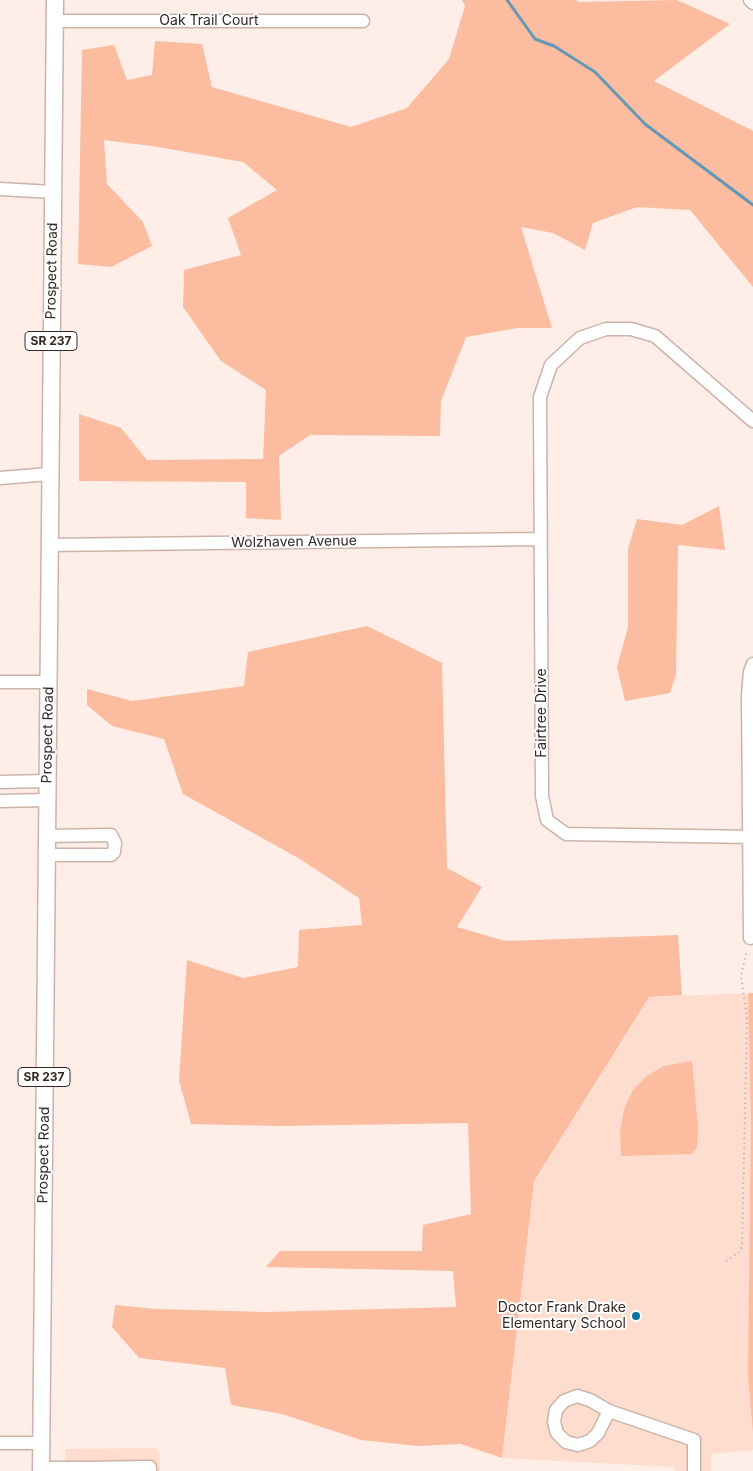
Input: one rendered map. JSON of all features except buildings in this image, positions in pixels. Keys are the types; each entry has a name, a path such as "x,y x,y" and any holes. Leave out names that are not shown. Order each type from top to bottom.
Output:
{"main road":[{"name":"Prospect Road","path":"41,1470 48,545 55,0"}],"street":[{"path":"750,0 753,3"},
{"name":"Oak Trail Court","path":"55,21 363,21"},
{"path":"0,189 52,192"},
{"name":"Fairtree Drive","path":"752,837 566,834 547,820 542,796 540,397 551,365 580,338 606,329 631,329 655,336 753,421"},
{"path":"0,478 49,474"},
{"name":"Wolzhaven Avenue","path":"48,545 540,539"},
{"path":"750,938 752,837 748,695 750,672 753,664"},
{"path":"0,682 48,682"},
{"path":"0,782 47,781"},
{"path":"0,801 47,800"},
{"path":"46,854 111,854 114,852 115,843 111,836 47,836"},
{"path":"609,1411 598,1433 590,1440 578,1445 566,1442 557,1433 554,1422 556,1410 564,1401 577,1396 590,1400 609,1411 694,1440 694,1471"},
{"path":"0,1443 41,1443"},
{"path":"41,1470 150,1467 150,1471"}],"path":[{"path":"726,1261 738,1254 742,1247 747,1018 741,976 750,938"}],"shaded area":[{"path":"462,0 576,0 578,2 677,0 730,24 654,81 753,131 753,287 690,210 637,207 593,223 585,250 553,233 521,227 552,328 518,328 466,337 441,401 440,436 310,435 279,456 281,520 246,518 246,482 79,481 79,414 121,428 147,460 263,459 266,390 221,361 183,307 184,270 241,255 228,218 277,190 243,162 152,146 104,140 107,184 143,222 152,246 111,267 78,264 82,50 114,45 127,80 152,75 155,41 202,44 212,87 351,127 407,108 449,59 465,6"},
{"path":"719,506 725,550 678,545 676,675 670,693 625,701 617,667 628,627 628,549 637,519 682,525"},
{"path":"367,626 442,663 447,868 482,887 457,927 505,941 678,935 682,995 649,997 534,1181 502,1458 461,1444 418,1446 361,1440 282,1414 231,1405 225,1368 139,1358 112,1327 115,1305 156,1309 266,1312 456,1307 453,1271 266,1267 280,1251 422,1251 423,1225 471,1214 468,1123 279,1126 191,1124 179,1080 187,960 243,978 298,967 299,930 362,925 359,898 300,859 183,794 164,739 112,726 87,705 87,689 132,701 244,686 248,652"},
{"path":"748,993 753,993 753,1433 748,1375 751,1116"},
{"name":"Doctor Frank Drake Elementary School","path":"753,993 753,1450 711,1454 711,1471 675,1471 675,1467 502,1458 534,1181 649,997"},
{"path":"692,1061 698,1127 697,1147 692,1154 621,1156 620,1132 624,1109 633,1090 647,1076 664,1066"},
{"path":"156,1448 160,1456 160,1471 66,1471 65,1449"}],"waterway":[{"path":"507,0 535,39 554,46 595,72 645,124 753,205"}],"place":[{"name":"Doctor Frank Drake Elementary School","path":"636,1316"}]}
